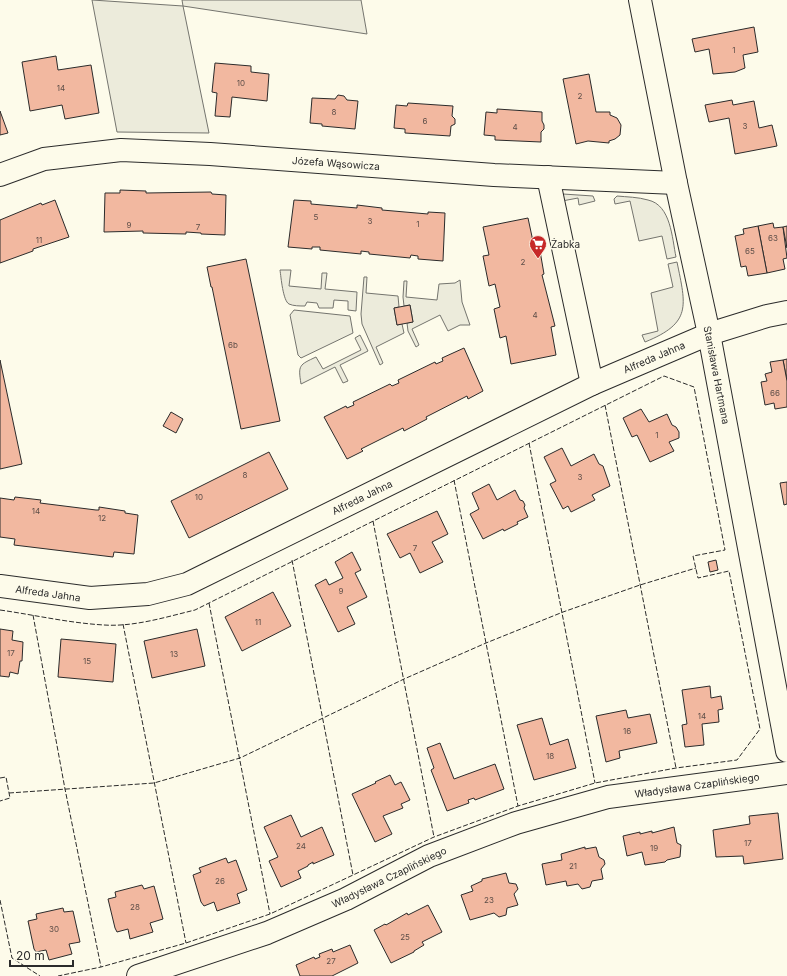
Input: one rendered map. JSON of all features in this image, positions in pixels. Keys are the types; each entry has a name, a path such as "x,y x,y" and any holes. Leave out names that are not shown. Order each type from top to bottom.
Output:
{"street":[{"name":"Stanisława Hartmana","path":"640,0 676,184 709,334 787,751"},
{"name":"Józefa Wąsowicza","path":"0,175 44,159 121,150 210,154 494,175 676,184"},
{"path":"548,177 592,384"},
{"name":"Alfreda Jahna","path":"0,586 90,598 148,594 187,584 592,384 709,334 767,316 787,312"},
{"name":"Władysława Czaplińskiego","path":"138,976 267,933 346,899 429,856 516,823 608,797 787,773"}],"shaded area":[{"path":"92,0 183,6 209,133 117,132"},
{"path":"182,0 361,0 367,34 183,6"},
{"path":"563,194 593,196 595,201 579,205 578,198 562,201"},
{"path":"617,196 648,200 656,203 662,208 669,223 676,257 667,259 662,236 639,241 630,201 615,204 614,199"},
{"path":"677,262 682,290 682,311 678,320 671,328 645,342 642,335 658,331 651,293 673,287 668,264"},
{"path":"280,270 291,270 289,286 321,289 322,273 327,273 325,289 357,292 356,311 348,310 348,301 334,300 333,308 319,308 317,303 307,302 305,306 295,306 289,304 285,298"},
{"path":"364,277 367,277 366,293 398,296 399,307 394,308 397,325 402,324 404,333 376,347 383,363 380,365 362,324 361,314"},
{"path":"460,280 462,302 470,325 460,325 448,331 440,315 412,329 419,345 416,347 408,331 407,323 413,322 410,305 404,306 404,281 407,281 406,297 437,300 439,284 455,283"},
{"path":"294,310 350,316 353,333 301,358 298,355 290,315"},
{"path":"360,335 368,351 340,365 348,381 343,383 335,367 301,384 300,369 303,364 316,357 323,369 361,350 355,338"}],"building":[{"path":"754,27 758,52 743,55 745,68 735,72 713,74 709,49 695,52 692,39"},
{"path":"56,56 58,70 91,65 99,113 65,119 62,105 30,111 22,62"},
{"path":"215,63 251,66 251,72 269,74 267,101 232,97 230,117 215,116 217,93 212,92"},
{"path":"589,74 596,112 610,112 610,115 617,118 621,125 620,135 609,141 609,143 588,141 576,144 563,79"},
{"path":"338,95 344,96 347,100 358,101 355,129 322,126 322,124 310,123 312,98 335,99"},
{"path":"732,100 733,105 754,101 759,128 772,125 777,146 735,154 729,118 709,122 705,105"},
{"path":"408,103 453,106 452,116 455,119 455,124 451,126 450,136 405,133 405,129 394,128 396,105 407,106"},
{"path":"497,109 542,112 544,129 541,132 541,142 495,140 495,136 484,135 486,112 497,113"},
{"path":"0,111 8,133 0,135"},
{"path":"120,190 146,191 146,193 211,192 212,194 226,195 225,235 186,232 186,234 143,233 143,231 104,232 105,193 120,193"},
{"path":"55,200 69,237 33,249 33,251 0,263 0,220 41,203 42,205"},
{"path":"294,200 311,201 311,204 357,208 357,205 382,208 382,210 428,214 428,212 445,213 443,261 418,259 418,256 411,255 410,258 369,254 369,252 361,251 361,254 320,250 320,247 312,247 312,249 288,247"},
{"path":"528,218 534,246 539,245 544,274 542,275 555,326 551,327 556,355 511,364 506,336 500,338 494,309 500,307 495,284 489,286 483,256 489,255 483,227"},
{"path":"773,223 774,228 783,227 787,258 783,259 785,269 767,273 758,226"},
{"path":"758,226 767,273 748,276 746,266 741,267 735,236 744,234 743,229"},
{"path":"787,226 787,248 783,227"},
{"path":"246,259 280,421 241,429 207,267"},
{"path":"410,305 413,322 397,325 394,308"},
{"path":"464,348 483,391 468,399 467,396 426,417 427,419 404,431 403,428 361,449 363,451 347,459 324,417 346,406 347,408 354,405 353,402 390,384 392,386 399,383 398,380 435,362 436,364 443,361 442,358"},
{"path":"787,359 787,381 783,360"},
{"path":"0,360 22,464 0,469"},
{"path":"783,360 787,381 787,407 775,409 774,403 765,405 761,382 767,381 765,374 772,372 770,362"},
{"path":"641,409 649,422 667,414 672,425 676,427 679,432 679,438 669,442 674,451 650,462 637,435 632,437 623,418"},
{"path":"171,412 183,419 176,433 163,426"},
{"path":"562,448 571,466 594,454 599,464 603,466 610,486 592,495 595,500 571,512 568,506 563,509 550,484 556,481 544,457"},
{"path":"269,452 288,489 189,538 171,501"},
{"path":"787,482 787,504 784,505 780,483"},
{"path":"489,484 497,500 515,490 520,500 523,501 525,505 524,508 528,517 517,522 518,524 504,531 503,529 483,539 470,514 479,509 472,493"},
{"path":"15,497 41,500 40,503 96,510 99,510 99,507 125,511 125,513 138,515 134,554 114,552 113,557 14,545 15,539 0,537 0,498 14,500"},
{"path":"437,511 448,534 432,542 443,562 420,573 410,553 400,558 387,534"},
{"path":"352,552 361,570 355,573 367,597 347,607 355,624 338,632 315,585 326,579 329,585 343,578 335,562"},
{"path":"716,560 718,570 710,572 708,562"},
{"path":"273,592 291,626 242,651 225,617"},
{"path":"0,629 13,631 12,640 23,642 22,661 20,661 18,674 10,672 9,677 0,676"},
{"path":"197,629 205,666 152,678 144,641"},
{"path":"61,639 116,644 113,682 58,677"},
{"path":"710,686 711,698 721,696 723,709 718,710 719,722 702,724 704,745 685,747 682,725 687,724 682,690"},
{"path":"626,710 628,718 650,714 657,743 619,751 620,758 606,762 596,716"},
{"path":"542,718 550,745 568,739 576,768 534,780 517,725"},
{"path":"440,743 454,779 495,764 504,789 475,800 474,798 468,800 469,803 447,811 431,770 434,768 427,748"},
{"path":"390,775 395,785 401,782 410,800 401,804 403,808 383,816 392,834 375,842 352,794"},
{"path":"778,813 783,859 744,864 743,856 716,857 713,830 750,824 749,816"},
{"path":"291,815 301,837 322,827 334,855 313,864 313,862 298,871 301,878 281,887 269,861 278,857 264,827"},
{"path":"674,827 677,843 681,845 680,857 667,860 665,862 645,865 642,852 627,856 623,836 640,832 640,834 652,831 652,833"},
{"path":"585,847 585,849 596,847 599,857 604,860 605,864 601,869 603,879 592,881 590,887 582,889 578,884 567,886 566,881 546,885 542,864 562,860 561,854"},
{"path":"226,858 228,863 236,860 247,890 237,894 240,903 217,911 214,902 204,906 201,902 193,875 201,872 199,868"},
{"path":"506,873 509,883 516,884 518,889 514,894 518,905 507,908 506,915 499,917 494,913 470,920 461,895 473,891 471,886 482,881 482,879"},
{"path":"142,885 144,889 154,886 163,919 150,923 153,932 130,939 128,929 117,932 108,899 116,897 115,892"},
{"path":"428,905 442,932 422,942 424,945 414,952 391,963 374,930 407,913 408,915"},
{"path":"63,908 64,912 73,911 80,942 69,944 72,954 49,960 46,950 36,952 34,949 28,921 37,919 36,914"},
{"path":"350,945 358,963 332,976 300,976 296,965 314,957 315,959 320,957 319,954 332,949 333,952"}],"fence":[{"path":"0,610 78,623 104,625 150,621 195,610 664,376 694,387 725,550 693,556 698,578 729,571 760,729 737,760 676,768 595,783 518,806 434,837 270,914 186,943 101,967 58,976"},
{"path":"605,405 676,768"},
{"path":"529,443 595,783"},
{"path":"454,480 518,806"},
{"path":"373,521 434,837"},
{"path":"292,560 353,875"},
{"path":"9,793 154,783 240,758 404,679 486,643 563,612 640,585 696,568"},
{"path":"209,603 270,914"},
{"path":"33,615 65,789 101,967"},
{"path":"123,624 186,943"},
{"path":"0,778 6,777 10,798 0,801"},
{"path":"0,900 12,958 40,976"}],"place":[{"name":"Żabka","path":"538,259"}]}
